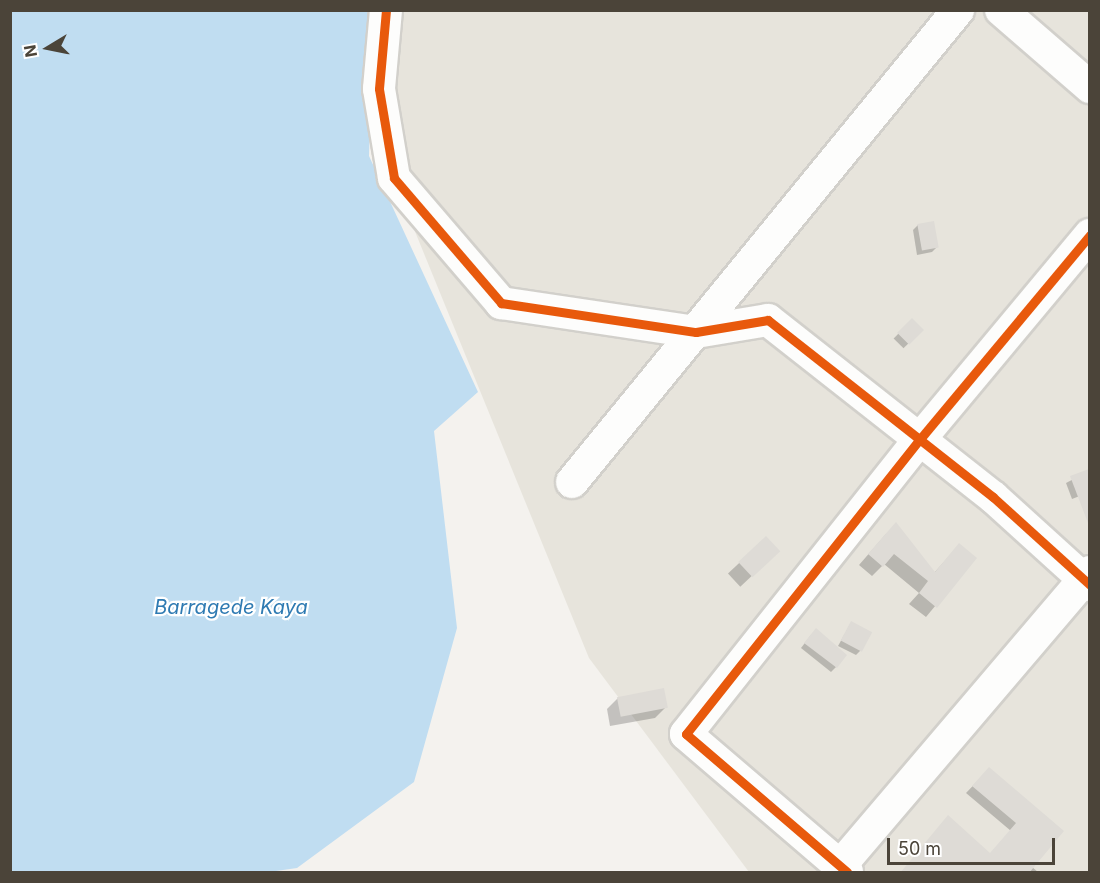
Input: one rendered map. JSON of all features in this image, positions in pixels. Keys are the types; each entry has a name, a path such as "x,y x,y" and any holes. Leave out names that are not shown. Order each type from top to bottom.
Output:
{"street":[{"path":"386,10 379,89 394,178 501,303 696,332 768,320 920,439 993,496 1087,579 844,869 686,734 920,439 1089,235"},
{"path":"572,482 958,10"},
{"path":"1001,10 1089,87"}],"shaded area":[{"path":"380,11 1089,11 1089,872 749,872 589,658 374,131"}],"water":[{"name":"Barragede Kaya","path":"10,11 373,11 369,156 478,392 434,431 457,628 414,782 297,868 269,872 11,872"}],"building":[{"path":"934,221 939,248 922,251 917,224"},
{"path":"912,318 924,330 909,345 897,333"},
{"path":"1089,469 1089,523 1088,523 1070,476"},
{"path":"896,522 935,572 959,543 977,558 937,608 919,593 928,581 894,554 883,567 868,554"},
{"path":"766,536 780,551 753,577 738,562"},
{"path":"851,621 872,632 862,652 841,640"},
{"path":"816,628 847,655 837,668 804,643"},
{"path":"664,688 668,708 621,717 617,697"},
{"path":"989,767 1064,831 1029,873 900,873 948,815 990,853 1016,823 972,786"}],"cycle path":[{"path":"386,10 379,89 394,178 501,303 696,332 768,320 993,497 1090,585"},
{"path":"847,872 686,734 920,439 1090,235"}]}
